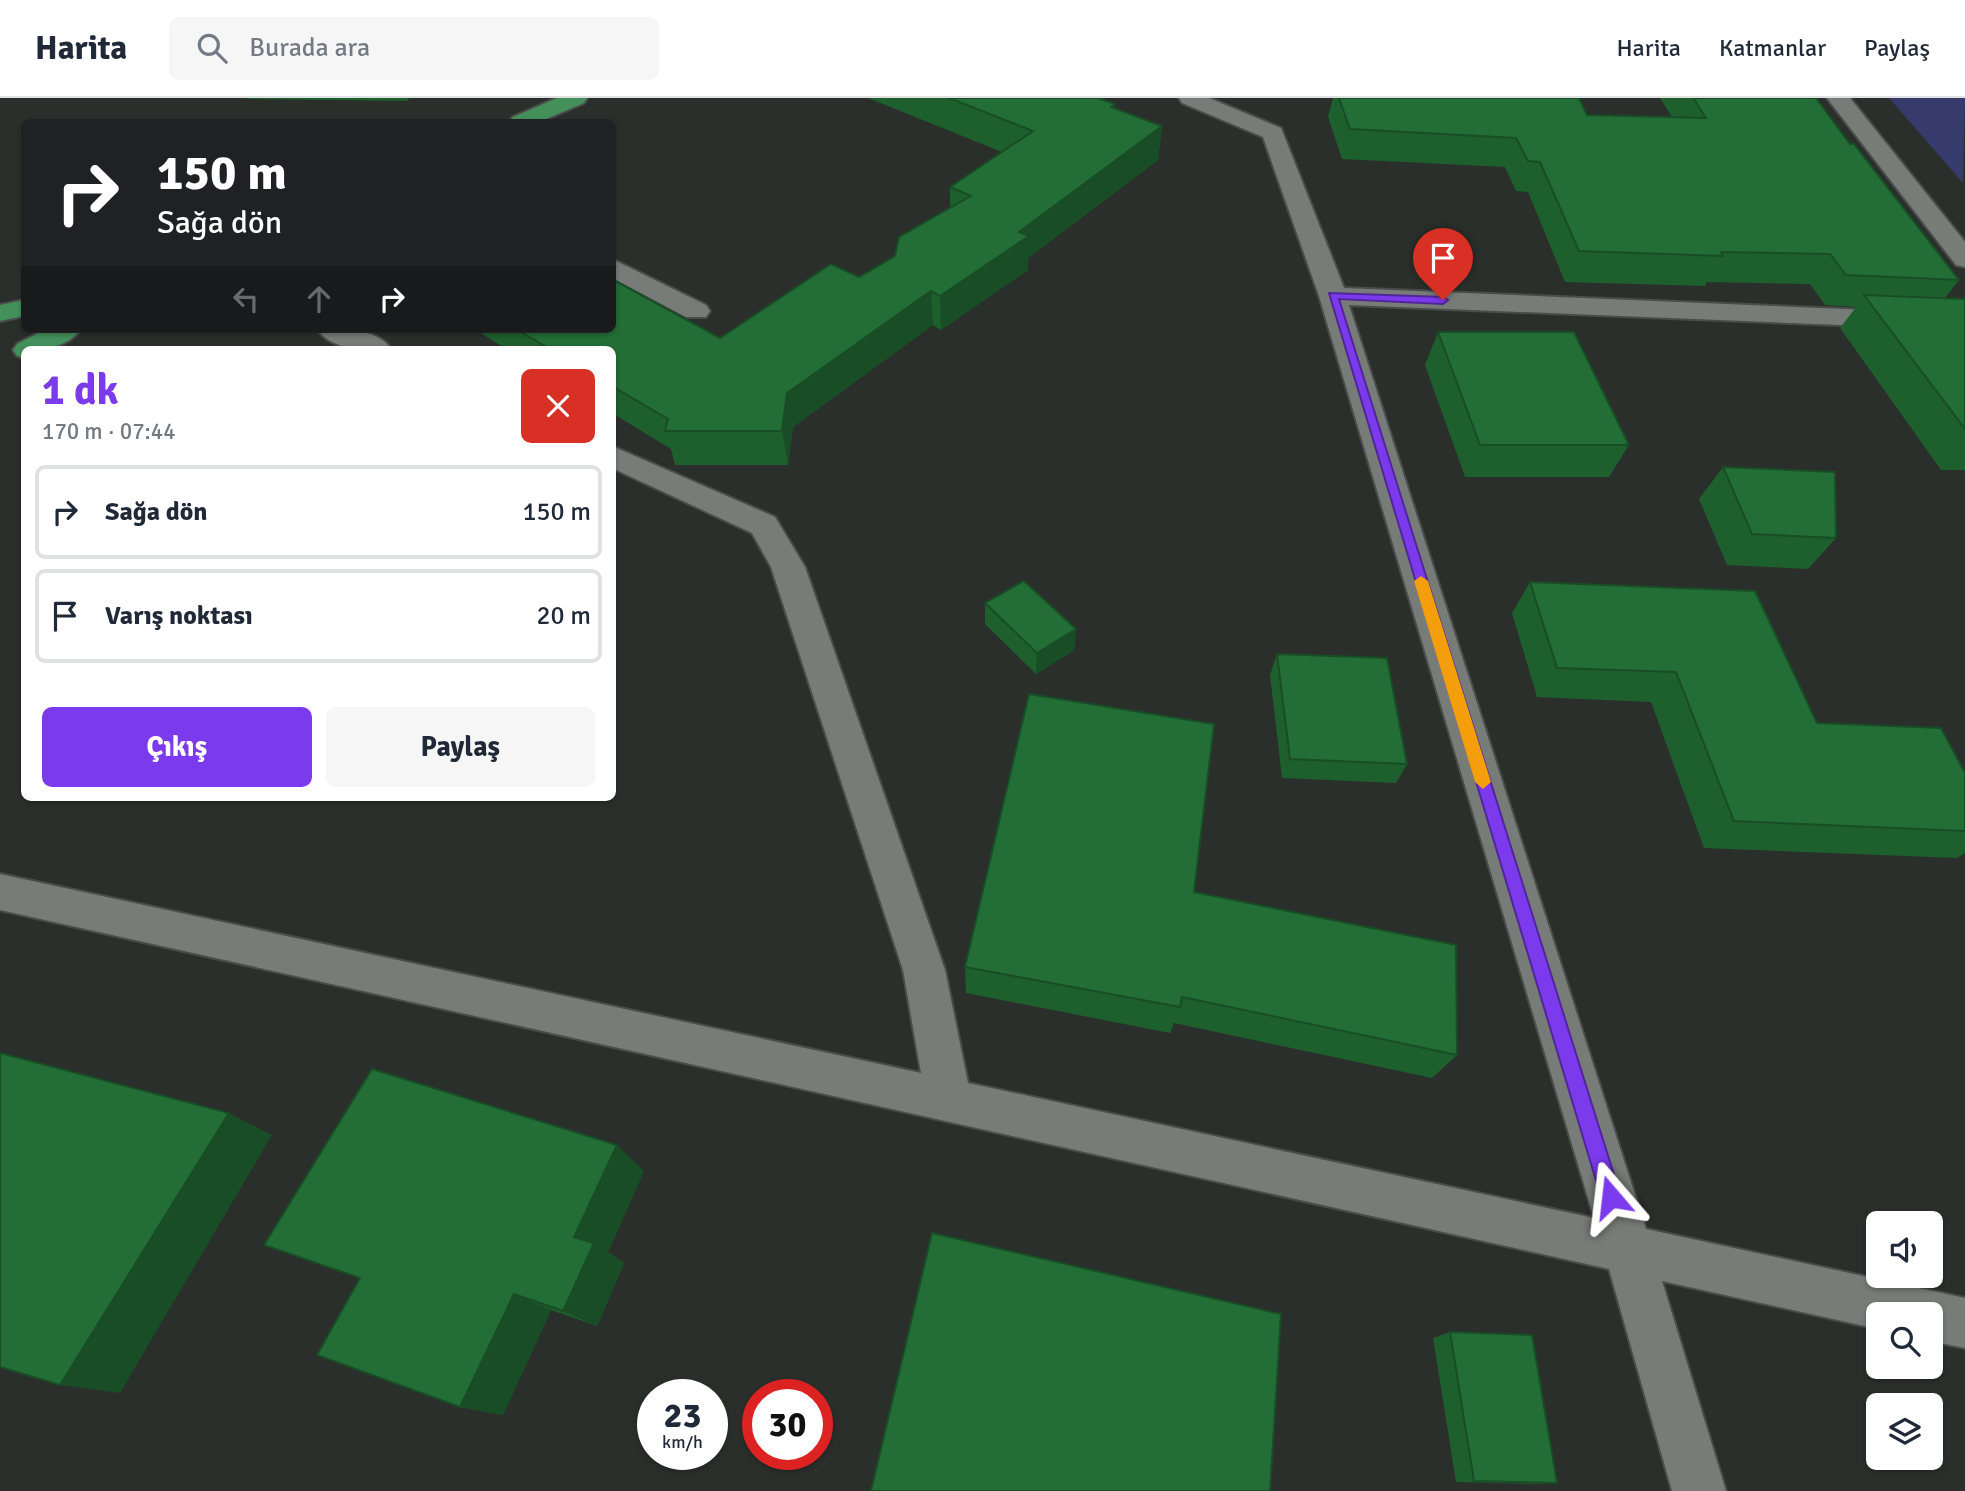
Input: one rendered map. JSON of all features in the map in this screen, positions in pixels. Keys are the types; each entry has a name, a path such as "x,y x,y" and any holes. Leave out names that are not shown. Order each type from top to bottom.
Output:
{"main road":[{"path":"528,119 576,98"},
{"path":"0,313 21,309"},
{"path":"35,346 60,333"},
{"path":"0,364 21,354"}],"street":[{"path":"1838,98 1964,255"},
{"path":"1216,102 1273,133 1333,296 1628,1250 1699,1491"},
{"path":"616,269 696,311"},
{"path":"1333,296 1965,322"},
{"path":"340,333 369,346"},
{"path":"616,458 764,525 788,567 924,970 949,1101"},
{"path":"0,892 1867,1302"},
{"path":"1943,1319 1965,1324"}],"shaded area":[{"path":"1889,98 1965,98 1963,183"}],"building":[{"path":"949,98 1098,98 1115,104 1111,107 1162,126 1019,232 1029,236 940,296 931,291 787,393 782,431 665,431 668,419 616,388 616,346 545,346 523,333 616,333 616,281 720,338 831,264 859,277 895,256 899,237 971,196 950,187 1033,131"},
{"path":"1339,98 1579,98 1587,115 1706,118 1693,98 1816,98 1959,280 1846,275 1830,254 1721,252 1723,256 1579,251 1540,162 1528,161 1516,138 1350,129"},
{"path":"1864,295 1965,299 1965,429"},
{"path":"1438,332 1574,332 1629,445 1480,445"},
{"path":"1723,467 1835,472 1836,538 1752,534"},
{"path":"1024,581 1076,629 1037,653 985,603"},
{"path":"1530,582 1755,591 1817,723 1941,728 1965,773 1965,831 1734,821 1676,672 1557,668"},
{"path":"1277,654 1387,658 1407,764 1290,759"},
{"path":"1029,694 1214,724 1194,892 1456,945 1457,1055 1182,997 1180,1007 965,967"},
{"path":"0,1053 229,1113 60,1385 0,1367"},
{"path":"372,1069 617,1145 574,1237 594,1243 563,1311 514,1294 460,1407 317,1355 360,1278 264,1245"},
{"path":"932,1233 1281,1314 1270,1491 871,1491"},
{"path":"1450,1332 1532,1335 1557,1483 1474,1481"}],"slow traffic":[{"path":"1421,581 1483,782"}],"route":[{"path":"1443,300 1333,296 1611,1197"}]}
